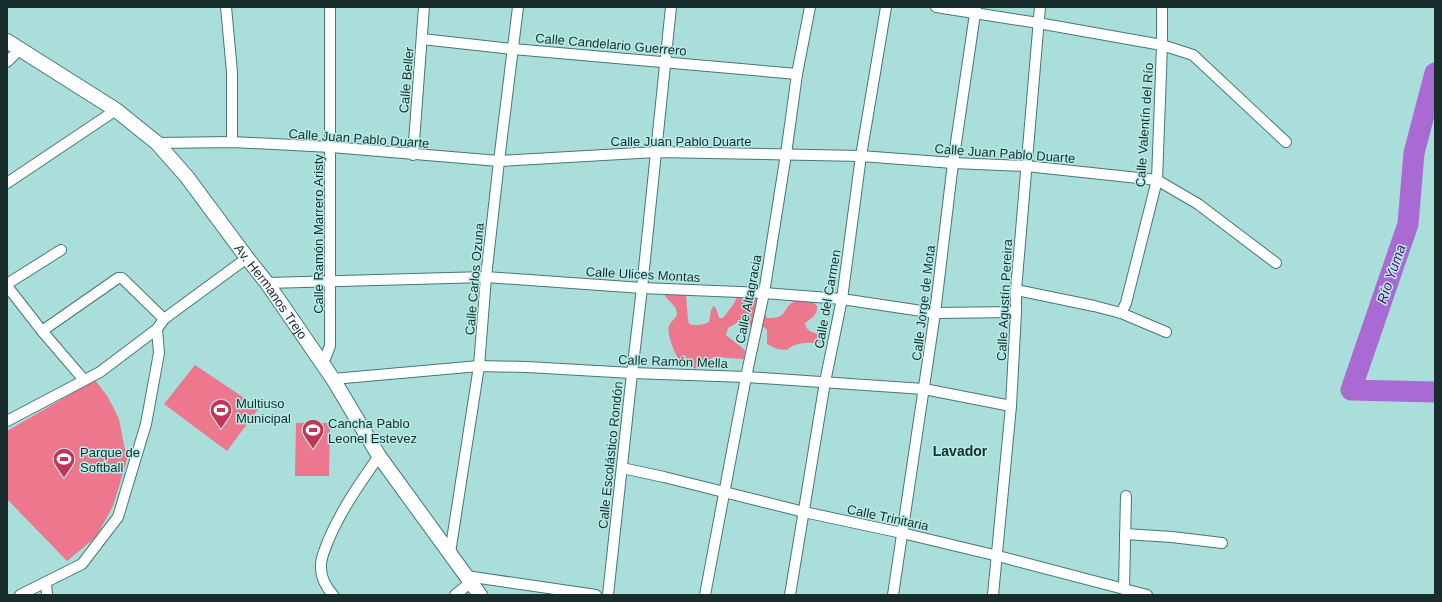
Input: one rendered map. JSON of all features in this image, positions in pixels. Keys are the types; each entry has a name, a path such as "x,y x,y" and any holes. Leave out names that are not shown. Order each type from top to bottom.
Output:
{"main road":[{"name":"Av. Hermanos Trejo","path":"7,41 116,110 157,143 187,177 267,283 333,379 379,456 480,595"}],"street":[{"path":"226,7 232,72 232,142"},
{"name":"Calle Ramón Marrero Aristy","path":"323,364 330,346 330,7"},
{"name":"Calle Beller","path":"413,155 424,7"},
{"name":"Calle Carlos Ozuna","path":"450,553 479,366 486,277 518,7"},
{"name":"Calle Escolástico Rondón","path":"608,595 671,7"},
{"name":"Calle Altagracia","path":"705,595 746,377 764,292 797,74 810,7"},
{"name":"Calle del Carmen","path":"790,595 825,382 842,299 861,156 886,7"},
{"path":"936,7 976,10 1038,23 1162,45 1194,55 1286,142"},
{"name":"Calle Agustín Pereira","path":"993,595 998,556 1011,406 1016,290 1040,7"},
{"name":"Calle Valentín del Río","path":"1121,313 1126,303 1157,180 1162,7"},
{"name":"Calle Jorge de Mota","path":"893,595 935,313 953,163 976,10"},
{"name":"Calle Candelario Guerrero","path":"422,39 513,49 797,74"},
{"path":"7,62 20,49"},
{"path":"7,183 116,110"},
{"name":"Calle Juan Pablo Duarte","path":"157,143 232,142 499,161 656,152 861,156 953,163 1026,166 1157,180"},
{"path":"1157,180 1198,204 1276,263"},
{"path":"61,250 7,285 42,331 84,380"},
{"path":"8,418 100,372 157,329 164,320 247,258"},
{"name":"Calle Ulices Montas","path":"267,283 331,280 486,277 642,288 764,292 842,299 935,313 1016,312"},
{"path":"42,331 118,278 125,280 164,320"},
{"path":"1016,290 1121,313 1166,332"},
{"path":"20,595 82,564 118,516 146,424 159,353 157,329"},
{"name":"Calle Ramón Mella","path":"333,379 479,366 746,377 924,389 1011,406"},
{"path":"333,595 326,587 322,578 320,568 321,558 332,532 351,496 379,456"},
{"name":"Calle Trinitaria","path":"622,468 804,512 902,532 1147,595"},
{"path":"1124,589 1126,496"},
{"path":"1125,534 1172,537 1222,543"},
{"path":"456,595 468,579 596,595"},
{"path":"46,583 47,595"}],"shaded area":[{"path":"671,292 686,294 689,324 694,325 709,322 713,306 716,308 719,318 723,318 733,305 738,295 757,297 767,318 779,317 791,303 795,301 811,300 817,306 817,309 814,316 805,323 807,329 825,336 826,340 823,343 795,345 787,350 777,349 767,344 767,330 764,327 754,327 744,323 737,323 728,328 726,335 741,346 745,351 744,359 714,357 699,368 691,368 683,364 680,360 674,351 670,339 668,329 677,313 675,307 665,295"},
{"name":"Multiuso Municipal","path":"195,365 259,408 227,451 164,404"},
{"name":"Parque de Softball","path":"95,380 108,397 119,419 127,460 113,506 96,537 67,561 7,499 7,431"},
{"name":"Cancha Pablo Leonel Estevez","path":"296,423 330,423 329,476 295,476"}],"waterway":[{"name":"Río Yuma","path":"1435,73 1414,153 1408,224 1351,390 1435,392"}],"place":[{"name":"Multiuso Municipal","path":"221,430"},
{"name":"Cancha Pablo Leonel Estevez","path":"313,450"},
{"name":"Parque de Softball","path":"64,478"}],"district":[{"name":"Lavador","path":"960,451"}]}
